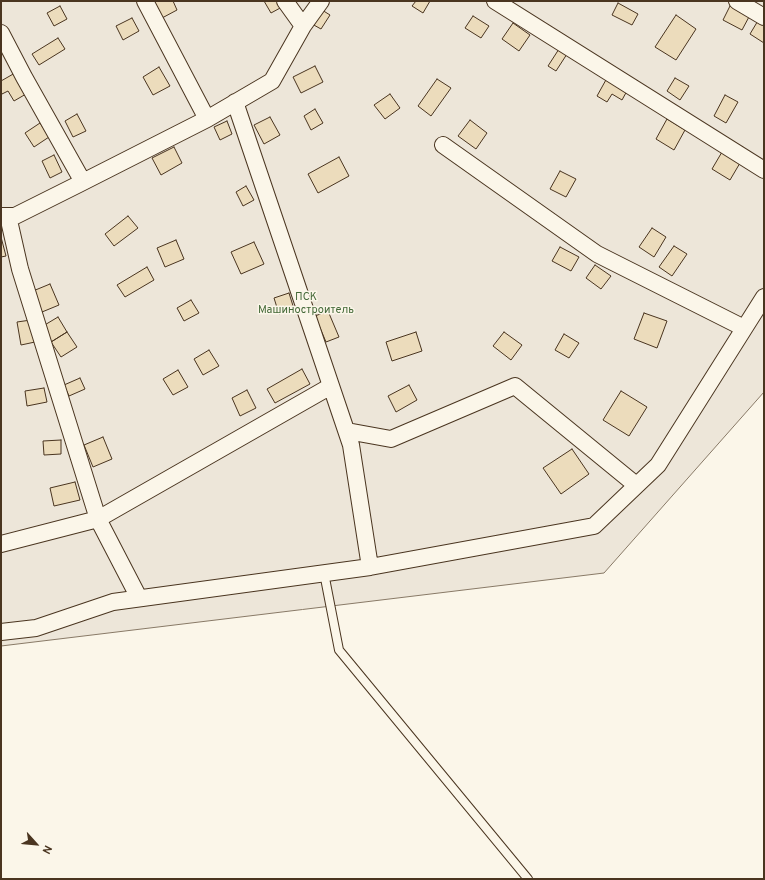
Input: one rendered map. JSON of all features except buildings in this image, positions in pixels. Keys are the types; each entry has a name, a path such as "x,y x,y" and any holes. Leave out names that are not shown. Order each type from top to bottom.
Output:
{"street":[{"path":"145,1 207,119"},
{"path":"285,1 303,26"},
{"path":"139,598 98,519 4,216 15,216 83,182 207,119 272,81 303,26 321,1"},
{"path":"495,1 764,170"},
{"path":"738,1 764,17"},
{"path":"1,33 83,182"},
{"path":"235,102 351,445 370,567"},
{"path":"443,145 597,254 744,328"},
{"path":"1,632 36,628 113,602 370,567 594,526 658,465 764,297"},
{"path":"1,544 98,519 331,386"},
{"path":"346,431 391,439 515,386 636,485"}],"lane":[{"path":"324,573 339,650 528,879"}],"green space":[{"name":"ПСК Машиностроитель","path":"1,1 764,1 764,392 604,573 1,646"}]}
